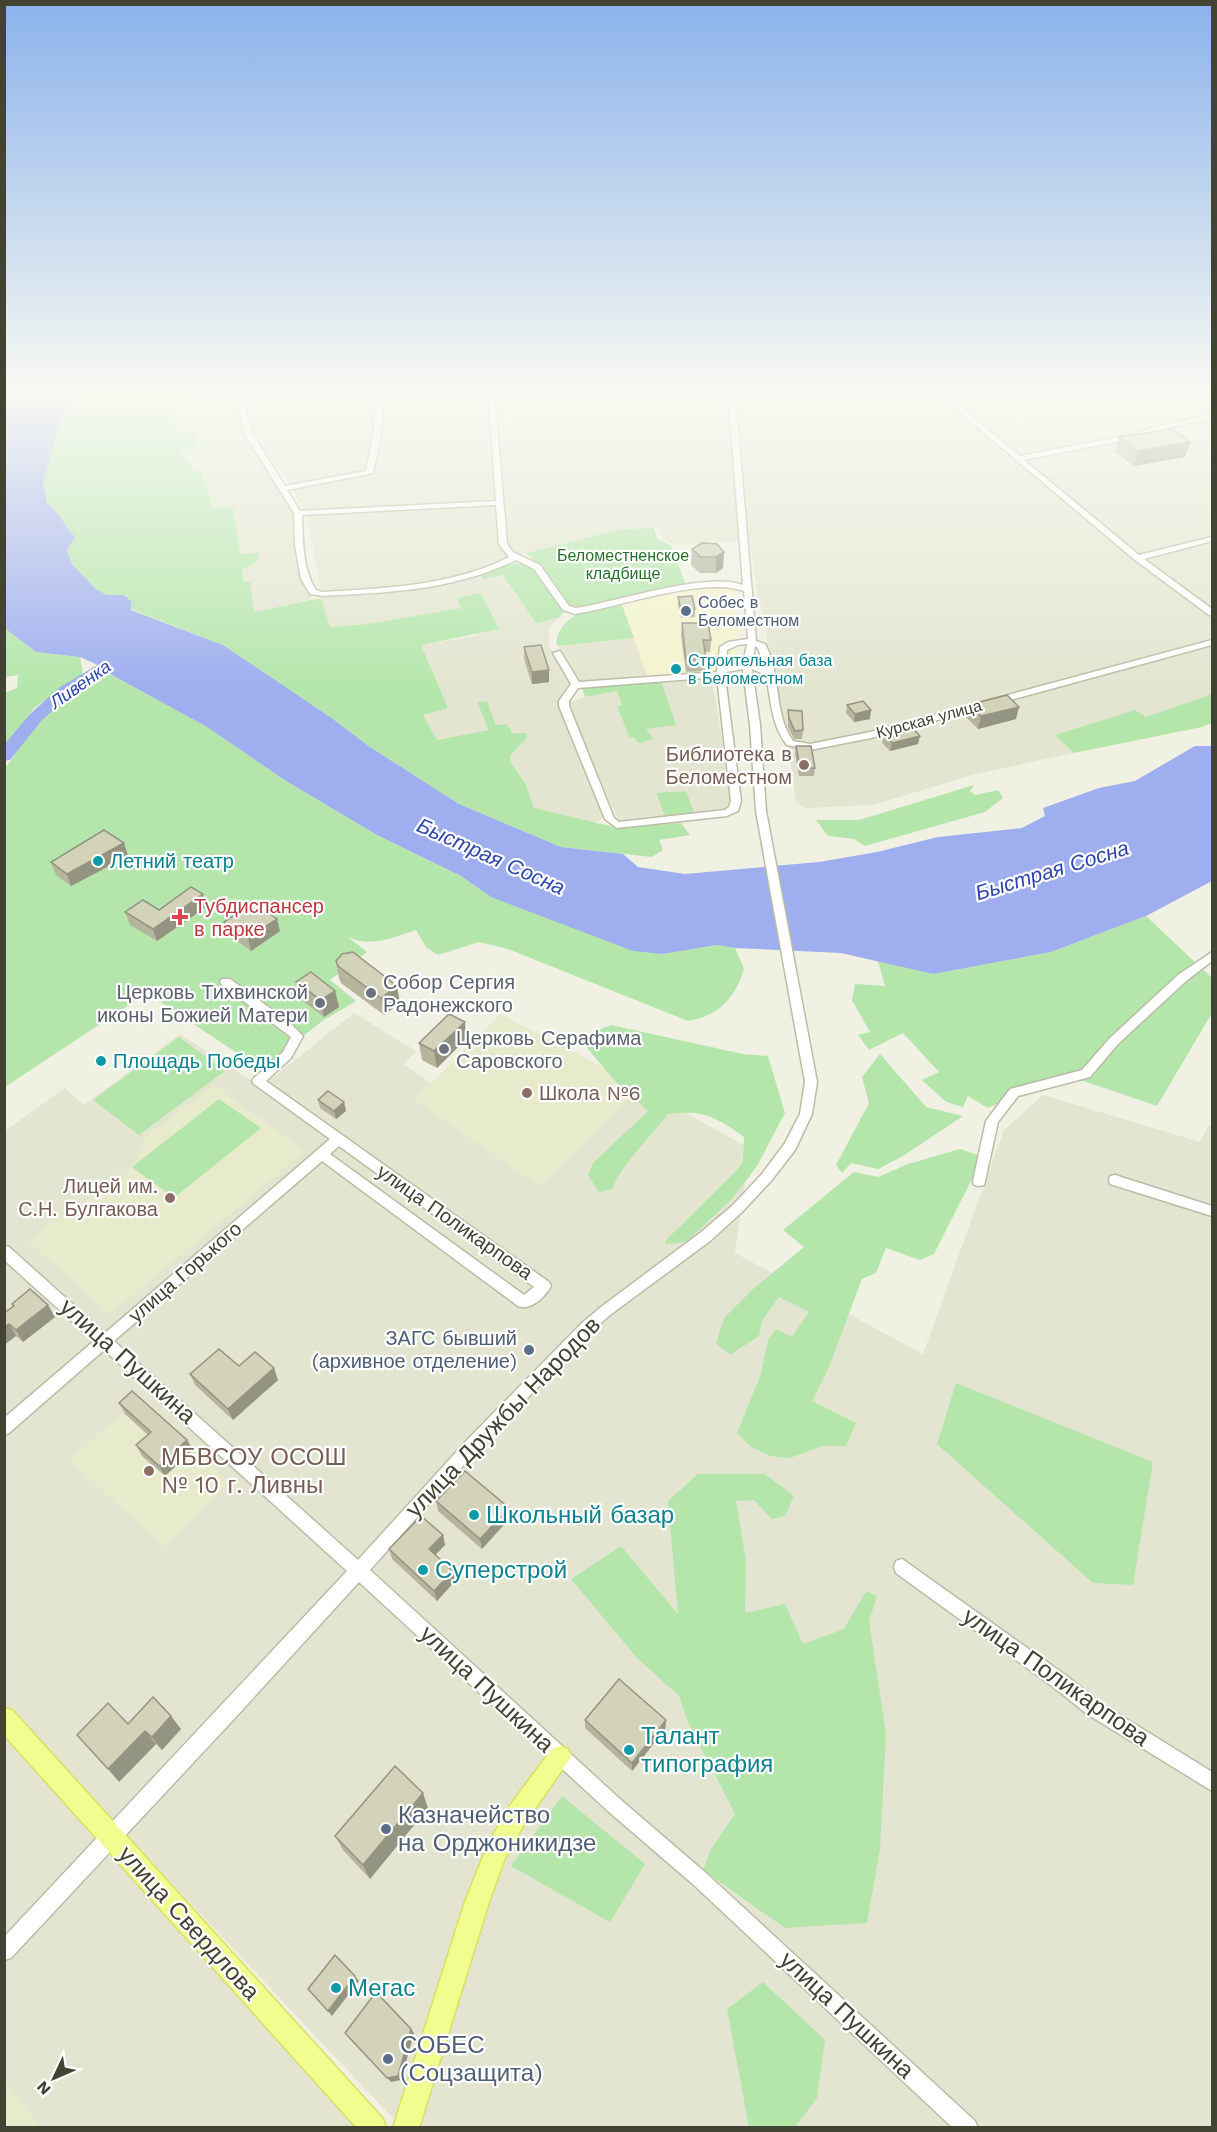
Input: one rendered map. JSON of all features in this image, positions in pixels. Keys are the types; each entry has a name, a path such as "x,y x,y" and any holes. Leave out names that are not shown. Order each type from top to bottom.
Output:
{"main road":[{"name":"улица Свердлова","path":"4,1718 374,2127"},
{"path":"406,2127 477,1902 496,1852 517,1815 560,1757"}],"street":[{"path":"285,489 298,513 299,545 305,579 311,591 316,594 414,587 466,577 515,557"},
{"path":"499,489 503,544 515,557 537,567 564,607 575,611 702,586 739,584 747,589"},
{"path":"739,489 752,641 724,647 721,673 736,801 734,809 726,813 617,825 610,819 564,706 564,701 576,685 721,673 737,666 762,668 771,674"},
{"path":"1055,489 1138,558 1212,613"},
{"path":"298,513 500,503"},
{"path":"1138,558 1212,539"},
{"name":"улица Дружбы Народов","path":"112,1837 358,1571 490,1424 613,1305 671,1266 708,1235 754,1190 787,1152 802,1126 810,1102 811,1082 761,810 755,725 747,668 752,641"},
{"name":"Курская улица","path":"752,641 764,648 782,732 786,740 796,746 810,747 871,735 1212,642"},
{"path":"557,653 576,685"},
{"path":"979,1180 992,1121 1014,1092 1086,1074 1114,1041 1182,978 1212,956"},
{"name":"улица Поликарпова","path":"226,982 297,1036 294,1047 258,1081 544,1286 527,1301 520,1300 321,1154"},
{"name":"улица Горького","path":"4,1428 338,1140"},
{"path":"1115,1180 1212,1211"},
{"name":"улица Пушкина","path":"4,1251 560,1757 701,1880 968,2127"},
{"name":"улица Поликарпова","path":"902,1567 1093,1708 1212,1782"},
{"path":"4,1951 112,1837"}],"shaded area":[{"path":"207,489 279,489 294,513 301,580 313,599 254,612 250,582 242,582 233,507 213,508"},
{"path":"292,489 1212,489 1212,640 906,723 805,746 787,739 767,647 767,631 757,590 750,540 675,545 662,538 657,526 617,530 507,557 470,573 396,587 321,591 307,516"},
{"path":"480,575 483,579 503,575 536,622 560,617 549,628 549,645 571,684 559,703 606,816 595,823 534,808 525,783 510,761 510,756 527,738 496,725 487,701 477,702 490,730 437,740 423,715 448,708 421,645 479,635 457,598 461,608 368,624 329,627 321,598 389,593"},
{"path":"731,586 738,622 736,661 715,672 647,676 622,605 691,590"},
{"path":"634,638 647,676 581,682 563,661 558,646"},
{"path":"1212,644 1212,694 1146,717 1056,735 1074,753 972,775 873,805 805,808 796,802 788,746 811,748"},
{"path":"711,676 734,803 730,809 694,812 686,791 656,794 665,816 619,821 574,722 568,703 617,691 622,705 618,706 631,738 634,737 639,743 654,739 645,729 661,681"},
{"path":"354,1013 416,1051 403,1064 431,1083 414,1101 641,1087 750,1149 735,1253 923,1354 1004,1130 1043,1095 1200,1142 1209,1125 1212,1127 1212,2127 401,2127 113,1821 5,1936 5,1131 65,1088 84,1105 180,1034 261,1087"},
{"name":"Школа №6","path":"500,1014 641,1087 540,1186 414,1100"},
{"name":"Лицей им. С.Н. Булгакова","path":"214,1085 305,1151 110,1314 28,1241 69,1208 85,1202 126,1174 139,1156 143,1139"},
{"name":"МБВСОУ ОСОШ № 10 г. Ливны","path":"136,1401 230,1482 164,1547 69,1460"},
{"path":"119,1856 356,2127 5,2127 4,1963 103,1858"},
{"path":"5,2082 40,2127 5,2127"}],"green space":[{"path":"44,489 207,489 213,508 233,507 240,554 259,553 258,561 249,567 242,568 243,582 250,582 254,612 321,598 330,627 368,624 461,608 457,598 481,593 499,629 421,645 448,708 423,715 437,740 489,730 477,702 487,701 496,725 507,724 512,733 525,733 527,738 510,756 510,761 525,783 534,808 618,828 681,823 690,835 659,840 663,850 652,857 561,847 459,804 370,747 333,719 223,645 131,609 125,595 107,595 96,589 72,564 67,549 75,537 47,503"},
{"name":"Беломестненское кладбище","path":"653,527 657,538 671,546 686,585 580,608 565,604 543,569 526,553 617,530"},
{"path":"524,563 537,571 547,584 564,611 560,617 536,623 503,575 483,579 480,575 512,564"},
{"path":"622,605 634,638 558,646 556,642 560,631 573,617 581,613"},
{"path":"4,624 7,630 36,652 80,657 83,674 34,708 5,748 5,693 17,688 18,675 5,677"},
{"path":"102,673 112,675 207,727 286,781 377,835 461,876 491,897 663,954 717,945 735,948 744,969 736,989 717,1010 699,1019 688,1021 508,949 479,942 438,955 426,947 416,930 391,938 365,942 348,937 367,952 330,980 356,1001 321,1022 261,1069 147,993 5,1087 4,769 23,741 50,709 80,685"},
{"path":"661,681 676,725 646,729 654,739 639,743 634,737 630,738 617,706 622,705 617,691 585,697 582,688"},
{"path":"1212,694 1212,723 1202,727 1074,753 1055,735 1135,710 1146,717"},
{"path":"974,785 970,791 975,795 998,790 1003,798 985,812 865,846 854,839 828,836 816,820 859,820"},
{"path":"686,791 694,812 665,816 656,793"},
{"path":"1146,916 1212,978 1212,1013 1157,1106 1063,1074 988,1108 968,1096 963,1107 946,1102 922,1080 939,1072 903,1033 869,1050 858,1035 870,1032 852,1000 855,984 885,986 878,961 933,974 1051,952"},
{"path":"611,1025 743,1054 768,1056 785,1113 757,1166 732,1199 686,1242 666,1244 665,1241 737,1170 743,1161 744,1137 708,1116 691,1113 668,1114 630,1160 612,1189 599,1192 588,1175 593,1163 648,1111 615,1081 587,1048 587,1035"},
{"path":"179,1037 225,1071 139,1135 93,1100"},
{"path":"880,1054 926,1107 963,1116 903,1156 878,1169 851,1163 842,1173 836,1165 869,1103 862,1077"},
{"path":"219,1099 261,1128 174,1198 132,1167"},
{"path":"960,1149 978,1155 972,1179 934,1254 920,1260 886,1248 876,1273 862,1279 829,1367 812,1401 856,1423 846,1446 822,1446 790,1458 770,1456 750,1446 737,1433 761,1374 768,1340 776,1329 792,1337 809,1312 779,1297 762,1321 759,1336 730,1355 716,1343 724,1318 752,1290 804,1247 783,1230 854,1172 878,1177 908,1164"},
{"path":"956,1383 1153,1462 1133,1585 1093,1583 937,1444"},
{"path":"698,1474 765,1474 794,1496 785,1516 772,1519 754,1500 736,1501 746,1561 745,1613 785,1604 803,1644 844,1629 866,1591 877,1596 869,1621 886,1734 880,1849 867,1923 785,1928 703,1870 711,1849 735,1814 688,1722 679,1696 637,1658 571,1579 621,1546 678,1614 668,1501"},
{"path":"562,1796 645,1864 610,1922 511,1866"},
{"path":"763,1982 825,2040 817,2098 795,2127 749,2127 727,2009"}],"water":[{"name":"Быстрая Сосна","path":"4,489 44,489 47,503 75,537 67,550 72,564 96,589 107,595 124,595 131,601 131,610 223,645 333,719 370,747 459,804 561,847 623,854 638,867 685,874 819,862 877,852 938,837 1022,828 1045,816 1043,808 1099,788 1135,781 1195,746 1212,746 1212,881 1146,916 1051,952 933,974 841,953 735,948 717,945 663,954 633,951 491,897 461,876 377,835 286,781 207,727 98,665 80,657 36,652 7,630 4,624"}],"building":[{"path":"702,543 717,544 724,552 716,557 701,557 692,549"},
{"path":"692,596 695,609 681,610 678,597"},
{"path":"682,623 708,623 711,640 703,640 706,658 686,660"},
{"path":"541,645 549,670 532,672 524,647"},
{"path":"1007,695 1019,707 981,716 969,705"},
{"path":"863,701 871,710 855,714 847,705"},
{"path":"788,710 802,711 803,730 795,731"},
{"path":"912,727 920,736 892,743 884,734"},
{"path":"796,746 811,746 815,768 800,768"},
{"path":"104,830 124,843 67,874 51,862"},
{"path":"191,887 203,894 153,929 125,912 143,900 159,910"},
{"path":"253,903 277,919 248,938 224,922"},
{"path":"353,952 397,986 381,998 338,966 336,961 342,954"},
{"path":"311,972 335,991 321,1000 296,982"},
{"path":"449,1014 465,1022 434,1051 419,1043"},
{"path":"328,1091 344,1102 334,1111 318,1100"},
{"path":"30,1289 48,1305 16,1330 9,1324 4,1328 4,1313"},
{"path":"219,1349 239,1366 255,1352 274,1368 228,1409 190,1374"},
{"path":"132,1391 187,1440 159,1466 136,1445 151,1432 119,1403"},
{"name":"Школьный базар","path":"465,1471 509,1508 480,1539 436,1501"},
{"name":"Суперстрой","path":"421,1516 443,1535 429,1549 453,1571 434,1591 389,1549"},
{"name":"Талант типография","path":"619,1679 666,1720 632,1763 585,1720"},
{"path":"153,1697 171,1716 152,1737 145,1731 108,1769 77,1735 108,1703 128,1724"},
{"path":"395,1766 423,1793 363,1865 335,1836"},
{"name":"Мегас","path":"335,1955 355,1976 328,2011 308,1989"},
{"name":"СОБЕС (Соцзащита)","path":"376,1992 411,2029 398,2076 387,2078 345,2033"}],"waterway":[{"name":"Ливенка","path":"4,756 36,717 66,690 126,653"}],"place":[{"name":"Собес в Беломестном","path":"686,611"},
{"name":"Строительная база в Беломестном","path":"676,669"},
{"name":"Библиотека в Беломестном","path":"804,765"},
{"name":"Летний театр","path":"98,861"},
{"name":"Тубдиспансер в парке","path":"180,917"},
{"name":"Собор Сергия Радонежского","path":"371,993"},
{"name":"Церковь Тихвинской иконы Божией Матери","path":"320,1003"},
{"name":"Церковь Серафима Саровского","path":"444,1049"},
{"name":"Площадь Победы","path":"101,1061"},
{"name":"Школа №6","path":"527,1093"},
{"name":"Лицей им. С.Н. Булгакова","path":"170,1198"},
{"name":"ЗАГС бывший (архивное отделение)","path":"529,1350"},
{"name":"МБВСОУ ОСОШ № 10 г. Ливны","path":"149,1471"},
{"name":"Школьный базар","path":"474,1515"},
{"name":"Суперстрой","path":"423,1570"},
{"name":"Талант типография","path":"629,1750"},
{"name":"Казначейство на Орджоникидзе","path":"386,1829"},
{"name":"Мегас","path":"336,1988"},
{"name":"СОБЕС (Соцзащита)","path":"388,2059"}]}
